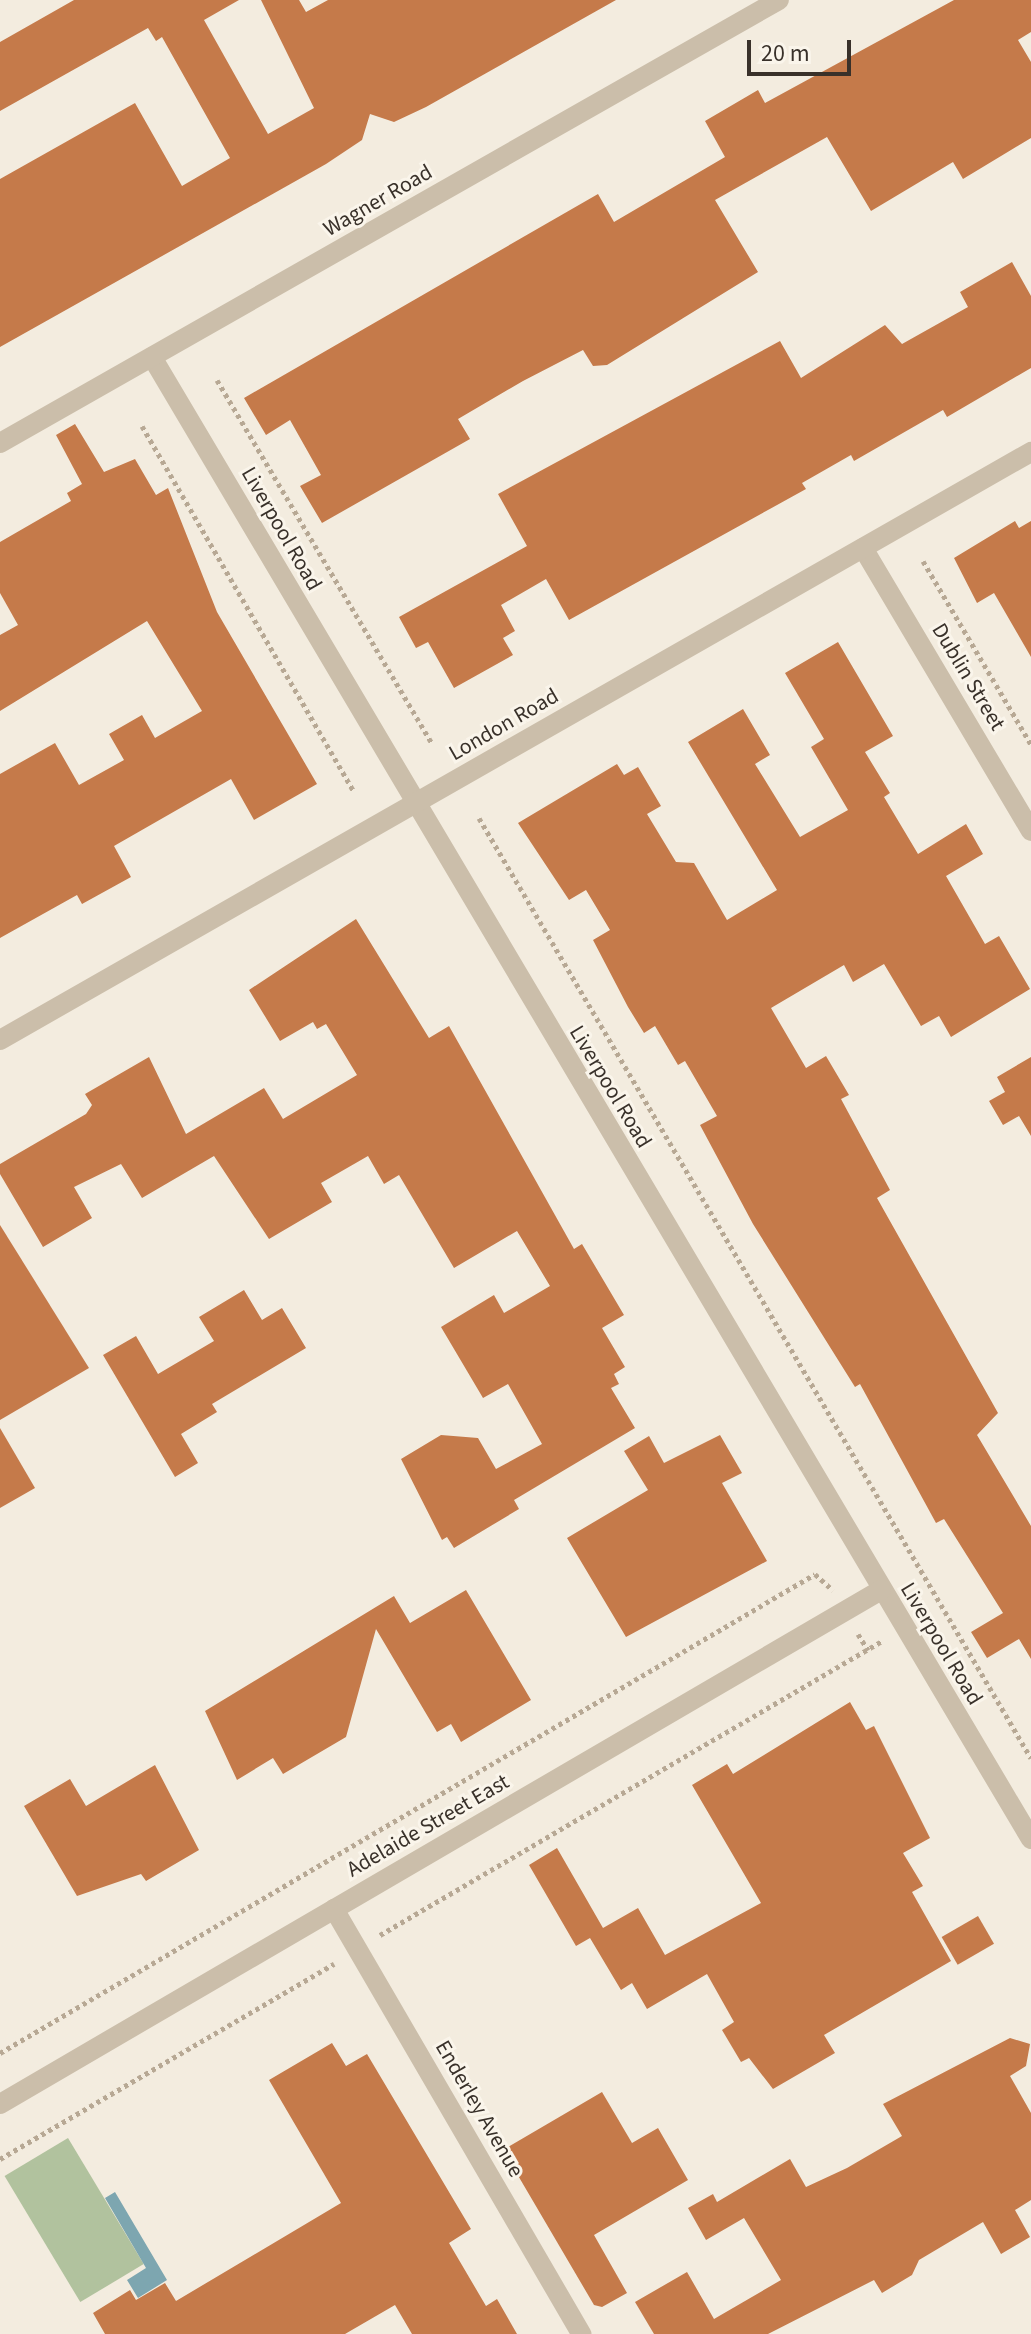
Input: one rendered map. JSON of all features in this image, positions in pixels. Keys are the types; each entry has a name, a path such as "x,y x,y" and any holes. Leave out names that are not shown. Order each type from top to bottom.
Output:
{"street":[{"name":"Wagner Road","path":"0,443 779,0"},
{"name":"Liverpool Road","path":"152,357 414,804 1031,1839"},
{"name":"London Road","path":"0,1040 1031,452"},
{"name":"Dublin Street","path":"863,548 1031,831"},
{"name":"Adelaide Street East","path":"0,2104 881,1590"},
{"name":"Enderley Avenue","path":"334,1909 581,2334"}],"path":[{"path":"217,380 432,744"},
{"path":"142,426 353,790"},
{"path":"923,561 1031,744"},
{"path":"479,818 1031,1758"},
{"path":"0,2053 815,1574 825,1577"},
{"path":"929,1614 940,1607"},
{"path":"371,1940 870,1648 858,1634"},
{"path":"0,2159 344,1957"}],"green space":[{"path":"68,2138 144,2264 80,2302 5,2176"}],"water":[{"path":"115,2192 167,2280 138,2298 127,2280 146,2268 105,2198"}],"building":[{"path":"74,0 239,0 204,20 268,134 314,108 261,0 299,0 306,12 328,0 616,0 394,122 370,114 362,140 326,164 0,347 0,179 135,103 182,186 230,158 162,37 156,41 148,28 0,111 0,42"},
{"path":"954,0 1031,0 1031,32 1018,40 1031,62 1031,138 963,179 953,162 871,211 827,137 715,200 758,272 607,365 593,366 583,350 523,381 458,419 470,439 322,523 300,486 321,475 290,420 266,435 244,398 598,194 614,222 725,157 705,121 758,90 765,103"},
{"path":"1012,262 1031,296 1031,368 947,417 943,410 854,461 851,455 802,483 806,489 569,620 546,579 501,605 515,631 503,638 513,655 454,688 428,642 416,648 399,617 527,546 498,494 780,341 801,378 885,325 902,344 968,307 960,292"},
{"path":"75,424 104,472 135,459 156,495 168,488 217,612 317,784 254,820 231,779 114,846 131,877 82,904 77,895 0,938 0,774 55,743 79,785 124,760 109,734 142,715 155,738 202,711 147,621 0,711 0,635 18,625 0,593 0,542 71,501 67,493 82,484 56,435"},
{"path":"1015,521 1019,528 1031,521 1031,657 994,593 977,603 954,558"},
{"path":"838,642 893,736 865,752 890,793 884,797 918,854 966,824 983,854 946,876 985,944 999,936 1030,989 951,1037 939,1016 921,1026 884,964 853,982 844,965 771,1008 806,1068 826,1056 849,1095 841,1099 890,1190 877,1198 998,1413 977,1435 1031,1526 1031,1659 1019,1639 987,1658 971,1632 1003,1613 944,1519 936,1523 860,1384 855,1387 753,1224 700,1125 717,1116 685,1061 678,1065 655,1026 644,1033 593,940 610,930 586,890 569,900 518,823 617,764 624,775 638,767 661,806 647,814 676,862 694,863 727,920 777,890 688,742 743,709 770,755 755,764 800,837 848,810 811,747 824,739 785,673"},
{"path":"356,919 429,1038 449,1026 574,1249 582,1244 624,1315 602,1328 625,1367 614,1374 619,1384 611,1388 635,1428 514,1500 519,1509 454,1548 447,1537 442,1540 401,1459 441,1435 478,1438 496,1469 542,1444 508,1384 483,1398 441,1327 494,1295 504,1313 550,1286 517,1231 454,1268 399,1175 384,1184 368,1156 321,1183 332,1202 269,1239 214,1156 142,1198 121,1164 74,1187 92,1218 43,1247 0,1174 0,1164 86,1114 92,1105 85,1094 149,1057 186,1134 264,1088 283,1119 357,1075 326,1024 317,1029 313,1022 280,1041 249,990"},
{"path":"1031,1057 1031,1136 1019,1116 1003,1125 989,1101 1005,1092 997,1077"},
{"path":"0,1225 89,1368 0,1420"},
{"path":"244,1290 262,1320 282,1308 306,1348 212,1404 217,1412 181,1434 198,1463 175,1477 103,1355 136,1336 158,1374 214,1341 199,1317"},
{"path":"0,1428 35,1488 0,1508"},
{"path":"720,1435 742,1473 722,1483 767,1561 626,1637 567,1538 648,1490 624,1451 649,1436 664,1463"},
{"path":"466,1590 531,1700 461,1742 451,1724 437,1732 376,1629 346,1737 283,1774 273,1758 237,1780 205,1711 394,1596 410,1623"},
{"path":"850,1702 866,1730 874,1726 930,1838 903,1853 923,1886 912,1892 951,1961 824,2035 835,2053 773,2089 749,2058 741,2062 722,2030 734,2022 707,1974 647,2009 632,1983 621,1990 590,1938 576,1946 529,1865 557,1848 603,1928 638,1908 665,1955 761,1903 692,1785 727,1764 733,1774"},
{"path":"155,1765 199,1850 146,1881 141,1874 77,1896 24,1806 70,1779 86,1806"},
{"path":"978,1916 994,1944 958,1965 942,1937"},
{"path":"1010,2038 1030,2044 1026,2066 1010,2076 1031,2113 1031,2200 1015,2210 1030,2237 1001,2254 983,2222 919,2260 912,2275 882,2293 874,2280 768,2334 654,2334 635,2302 687,2272 714,2319 781,2280 744,2218 706,2240 688,2208 713,2194 717,2202 790,2159 806,2187 847,2168 902,2136 883,2104"},
{"path":"332,2043 346,2066 367,2054 471,2229 449,2243 486,2306 497,2299 517,2334 412,2334 395,2305 345,2334 105,2334 93,2313 130,2290 136,2300 165,2283 176,2301 341,2203 269,2080"},
{"path":"602,2092 632,2143 658,2128 688,2180 594,2235 627,2293 602,2307 594,2305 503,2150"}]}
